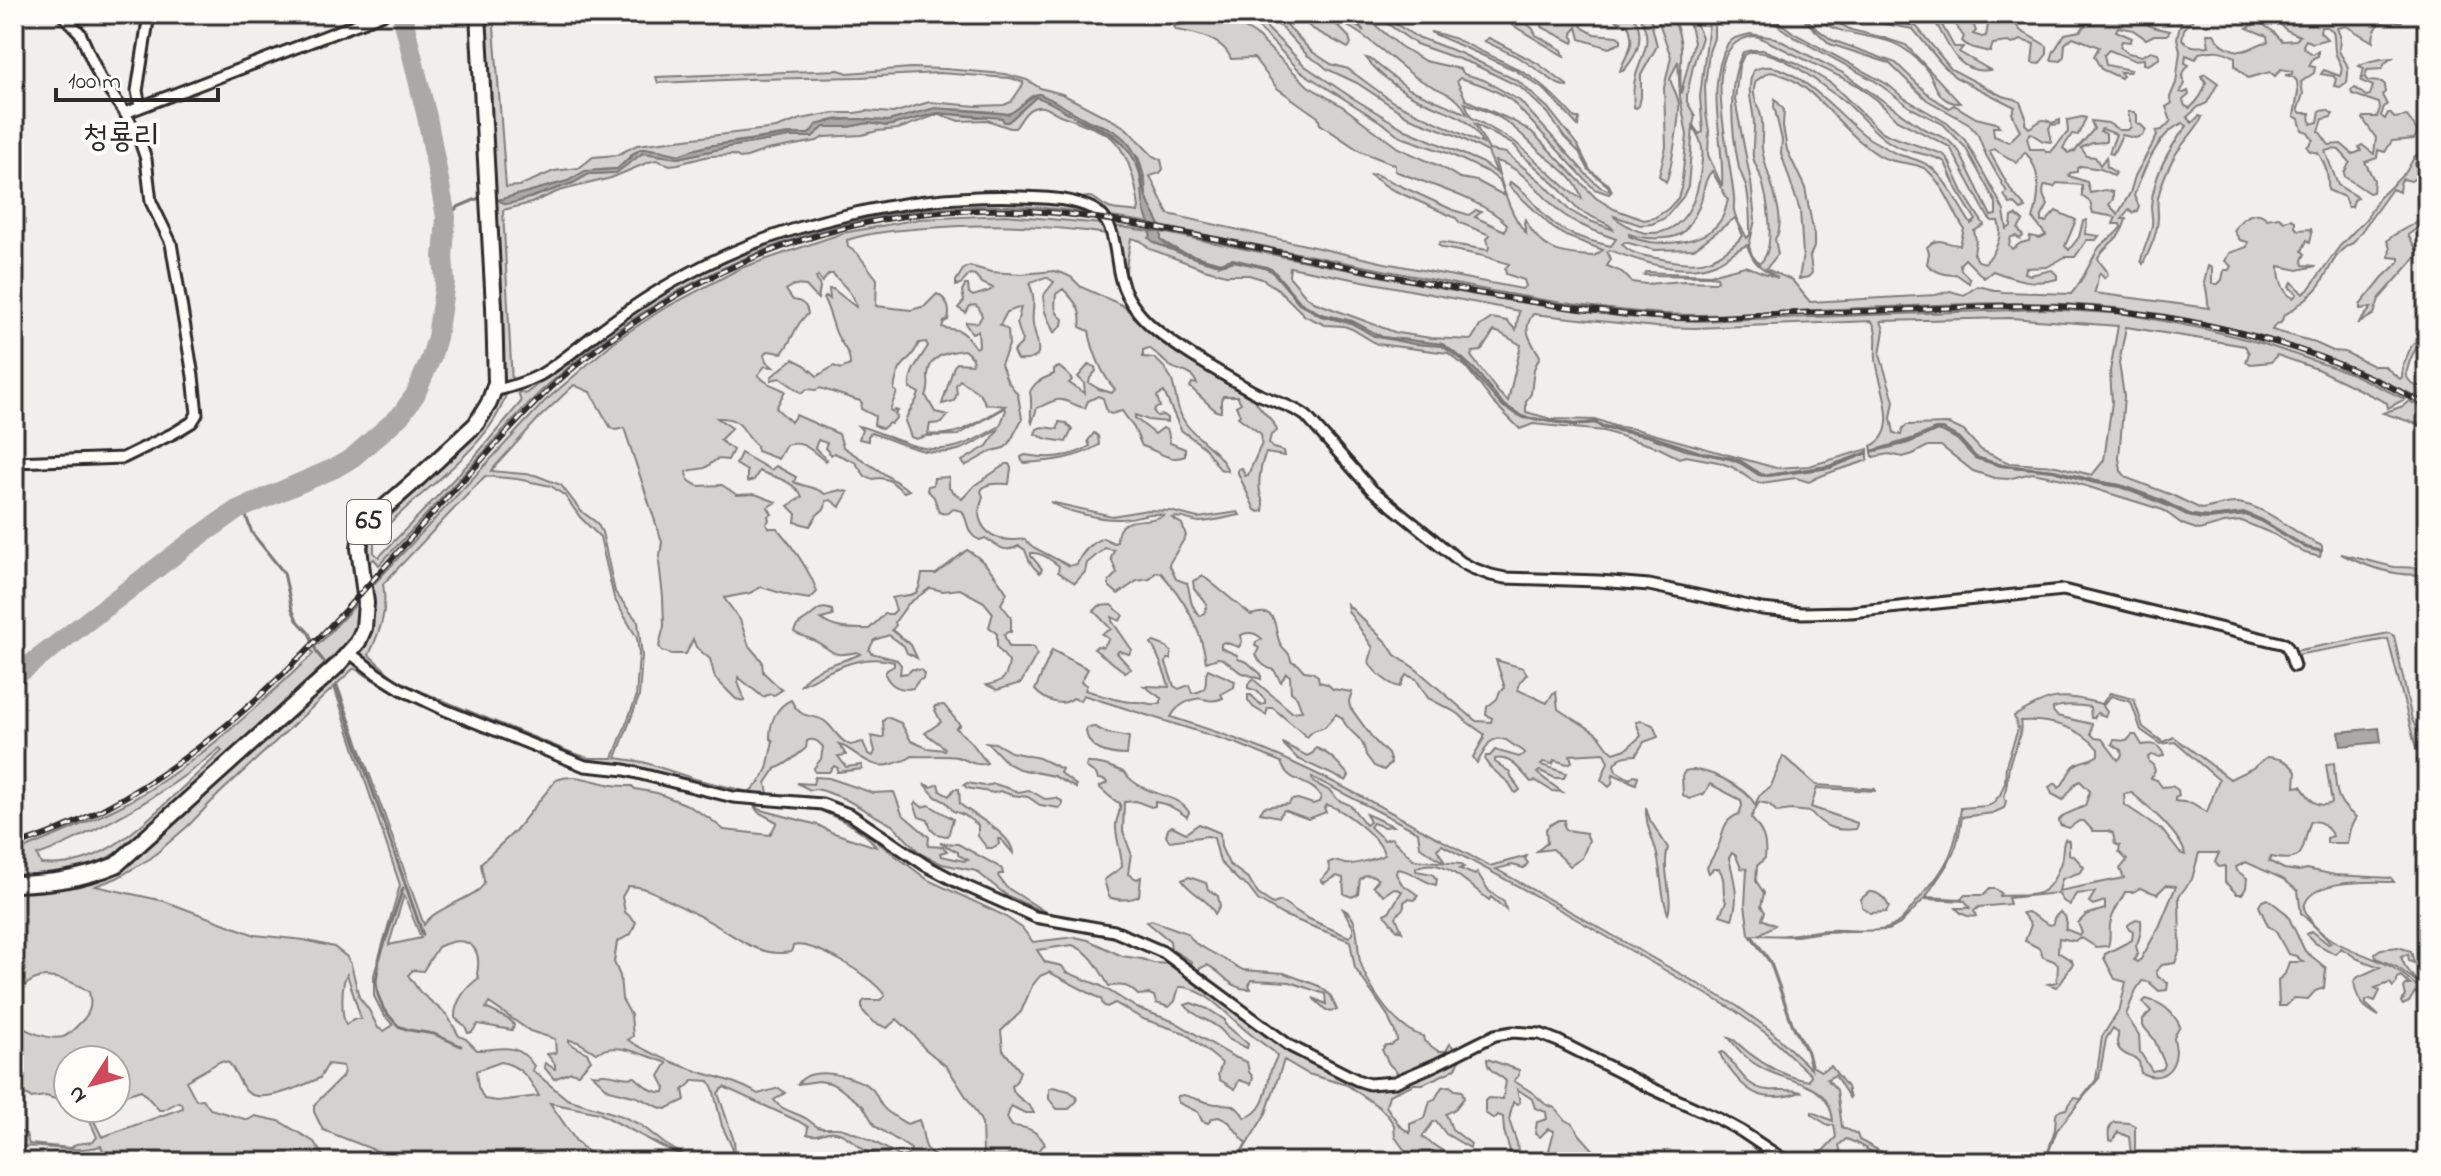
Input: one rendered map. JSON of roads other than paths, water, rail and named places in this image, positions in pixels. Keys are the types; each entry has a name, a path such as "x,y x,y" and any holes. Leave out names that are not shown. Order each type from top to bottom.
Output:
{"main road":[{"name":"65","path":"14,884 65,881 89,876 116,865 350,653 362,634 365,617 359,548 361,534 377,514 476,424 494,391 494,307 478,14"}],"street":[{"path":"14,462 123,458 174,433 192,422 197,414 171,243 151,202 146,159 139,138 100,78 80,33 62,14"},
{"path":"140,106 137,91 149,14"},
{"path":"125,113 383,14"},
{"path":"494,391 525,382 555,366 631,308 685,275 776,236 841,216 901,204 980,195 1060,199 1096,211 1104,218 1114,239 1121,280 1140,315 1207,365 1252,391 1306,416 1372,490 1461,562 1481,573 1505,578 1649,585 1751,607 1802,613 1851,612 2063,590 2285,644 2294,666"},
{"path":"350,653 401,689 585,766 625,770 733,797 822,804 851,815 925,865 1035,917 1114,931 1163,952 1290,1046 1357,1080 1369,1084 1395,1082 1495,1035 1513,1032 1540,1034 1719,1119 1787,1162"}],"waterway":[{"path":"14,677 237,510 352,458 400,416 415,395 437,337 445,282 446,217 427,117 402,14"},
{"path":"446,217 458,207 479,198"},
{"path":"237,510 245,513 252,533 284,573 297,620 309,633 325,663"},
{"path":"336,686 423,935"},
{"path":"403,888 379,960 378,995 384,1010 398,1026 434,1034 461,1046"}],"railway":[{"path":"14,846 84,819 148,783 207,741 262,694 315,642 533,405 614,336 676,296 748,260 823,234 902,216 1012,210 1101,219 1495,296 1669,318 2014,306 2116,311 2208,325 2254,336 2343,366 2427,406"}],"district":[{"name":"청룡리","path":"121,138"}]}
